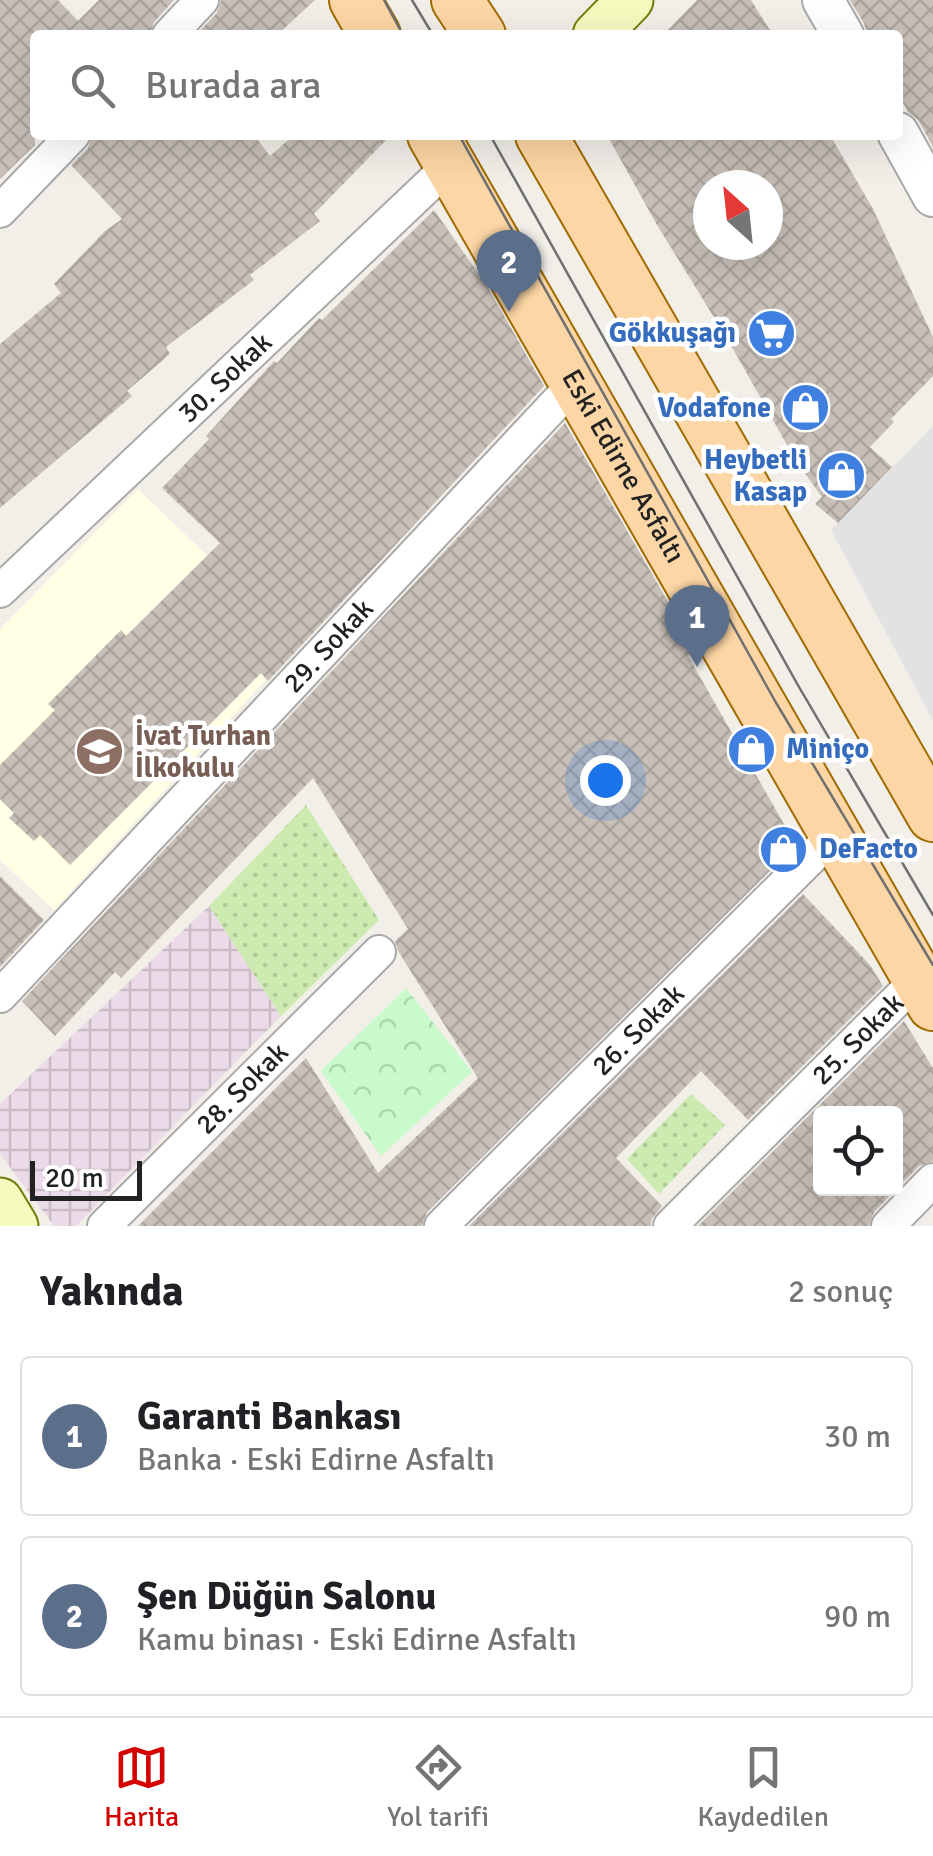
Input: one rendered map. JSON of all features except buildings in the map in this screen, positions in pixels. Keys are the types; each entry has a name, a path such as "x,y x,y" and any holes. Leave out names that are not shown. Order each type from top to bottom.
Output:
{"main road":[{"path":"355,0 372,30"},
{"path":"458,0 477,30"},
{"path":"601,30 630,0"},
{"path":"544,140 930,805"},
{"name":"Eski Edirne Asfaltı","path":"441,150 926,992"},
{"path":"0,1201 15,1226"}],"street":[{"path":"173,30 202,0"},
{"path":"823,0 839,30"},
{"path":"0,211 68,140"},
{"path":"901,140 933,196"},
{"name":"30. Sokak","path":"0,592 441,150"},
{"name":"29. Sokak","path":"0,996 575,383"},
{"name":"26. Sokak","path":"442,1226 835,834"},
{"name":"28. Sokak","path":"104,1226 379,952"},
{"name":"25. Sokak","path":"670,1226 926,992"},
{"path":"888,1226 933,1180"}],"shaded area":[{"path":"933,426 933,720 831,530"},
{"name":"İvat Turhan İlkokulu","path":"138,489 299,644 54,910 0,860 0,629"},
{"path":"209,906 281,1016 76,1226 54,1226 0,1154 0,1104"}],"green space":[{"path":"306,805 379,920 281,1016 209,906"},
{"path":"406,988 472,1072 381,1156 321,1071"},
{"path":"691,1094 725,1125 659,1194 627,1159"}],"tram line":[{"path":"384,0 400,30"},
{"path":"412,0 430,30"},
{"path":"462,140 775,701 933,965"},
{"path":"493,140 799,687 933,915"}],"place":[{"name":"Şen Düğün Salonu","path":"509,312"},
{"name":"Gökkuşağı","path":"771,333"},
{"name":"Vodafone","path":"806,408"},
{"name":"Heybetli Kasap","path":"842,476"},
{"name":"Garanti Bankası","path":"697,667"},
{"name":"Miniço","path":"751,749"},
{"name":"İvat Turhan İlkokulu","path":"100,752"},
{"name":"DeFacto","path":"784,849"}]}
